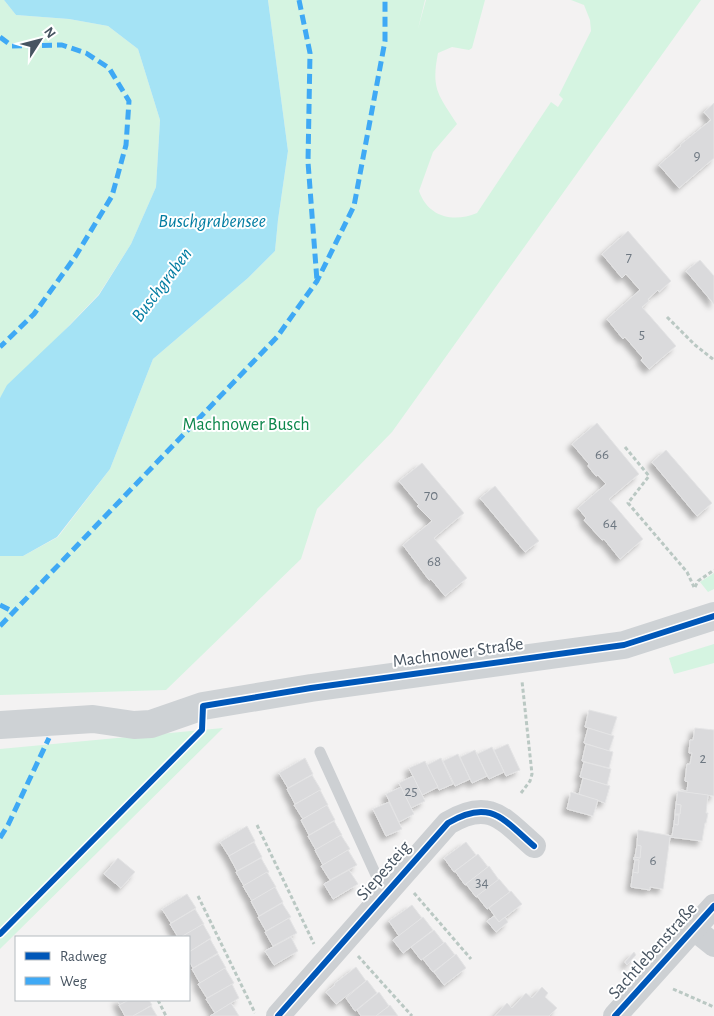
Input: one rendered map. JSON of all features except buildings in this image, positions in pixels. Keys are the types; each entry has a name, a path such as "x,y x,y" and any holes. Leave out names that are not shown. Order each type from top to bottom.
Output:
{"main road":[{"name":"Machnower Straße","path":"0,725 140,715 311,688 624,645 714,616"}],"street":[{"name":"Siepesteig","path":"267,1015 398,888 443,826 468,814 488,812 498,815 534,846"},
{"name":"Sachtlebenstraße","path":"615,1016 714,906"},
{"path":"694,929 714,945"}],"lane":[{"path":"320,752 376,875 398,888"}],"path":[{"path":"667,317 695,345 714,360"},
{"path":"625,446 649,476 628,503 687,572 694,588 698,581 714,570"},
{"path":"521,793 530,781 532,774 522,680"},
{"path":"257,825 314,946"},
{"path":"398,888 471,959"},
{"path":"198,896 267,1015"},
{"path":"352,950 412,1016"},
{"path":"673,989 714,1007"},
{"path":"158,1001 166,1016"}],"green space":[{"path":"0,0 4,0 16,15 69,19 108,26 138,49 160,120 156,187 131,244 99,294 0,398"},
{"name":"Machnower Busch","path":"268,0 425,0 418,29 426,0 485,0 472,48 469,50 452,47 438,53 435,75 438,91 457,124 433,152 419,191 428,207 435,212 442,216 459,217 477,213 551,102 558,107 563,99 559,95 591,31 590,20 584,5 571,0 701,0 392,432 317,509 301,559 166,690 0,695 0,556 23,556 58,537 110,469 153,359 248,278 275,251 288,151"},
{"path":"714,573 714,589 708,592 700,582"},
{"path":"714,644 714,663 674,674 669,658"},
{"path":"223,728 0,949 0,749"}],"water":[{"name":"Buschgrabensee","path":"4,0 268,0 288,151 275,251 248,278 153,359 110,469 57,537 23,556 0,556 0,398 7,385 99,295 131,244 156,187 160,120 138,49 108,26 69,19 16,15"}],"marked path":[{"path":"299,0 310,53 308,162 317,281"},
{"path":"0,626 277,337 317,281 354,206 385,41 385,0"},
{"path":"0,37 12,46 62,45 86,53 109,68 129,101 126,145 112,196 75,257 34,314 0,347"},
{"path":"0,605 14,612"},
{"path":"0,838 49,738"}],"cycle path":[{"path":"0,934 202,730 203,706 311,688 624,645 714,616"},
{"path":"278,1016 448,823 475,812 485,812 504,820 534,846"},
{"path":"615,1016 714,906"}],"water label":[{"name":"Buschgraben","path":"162,285"}]}
